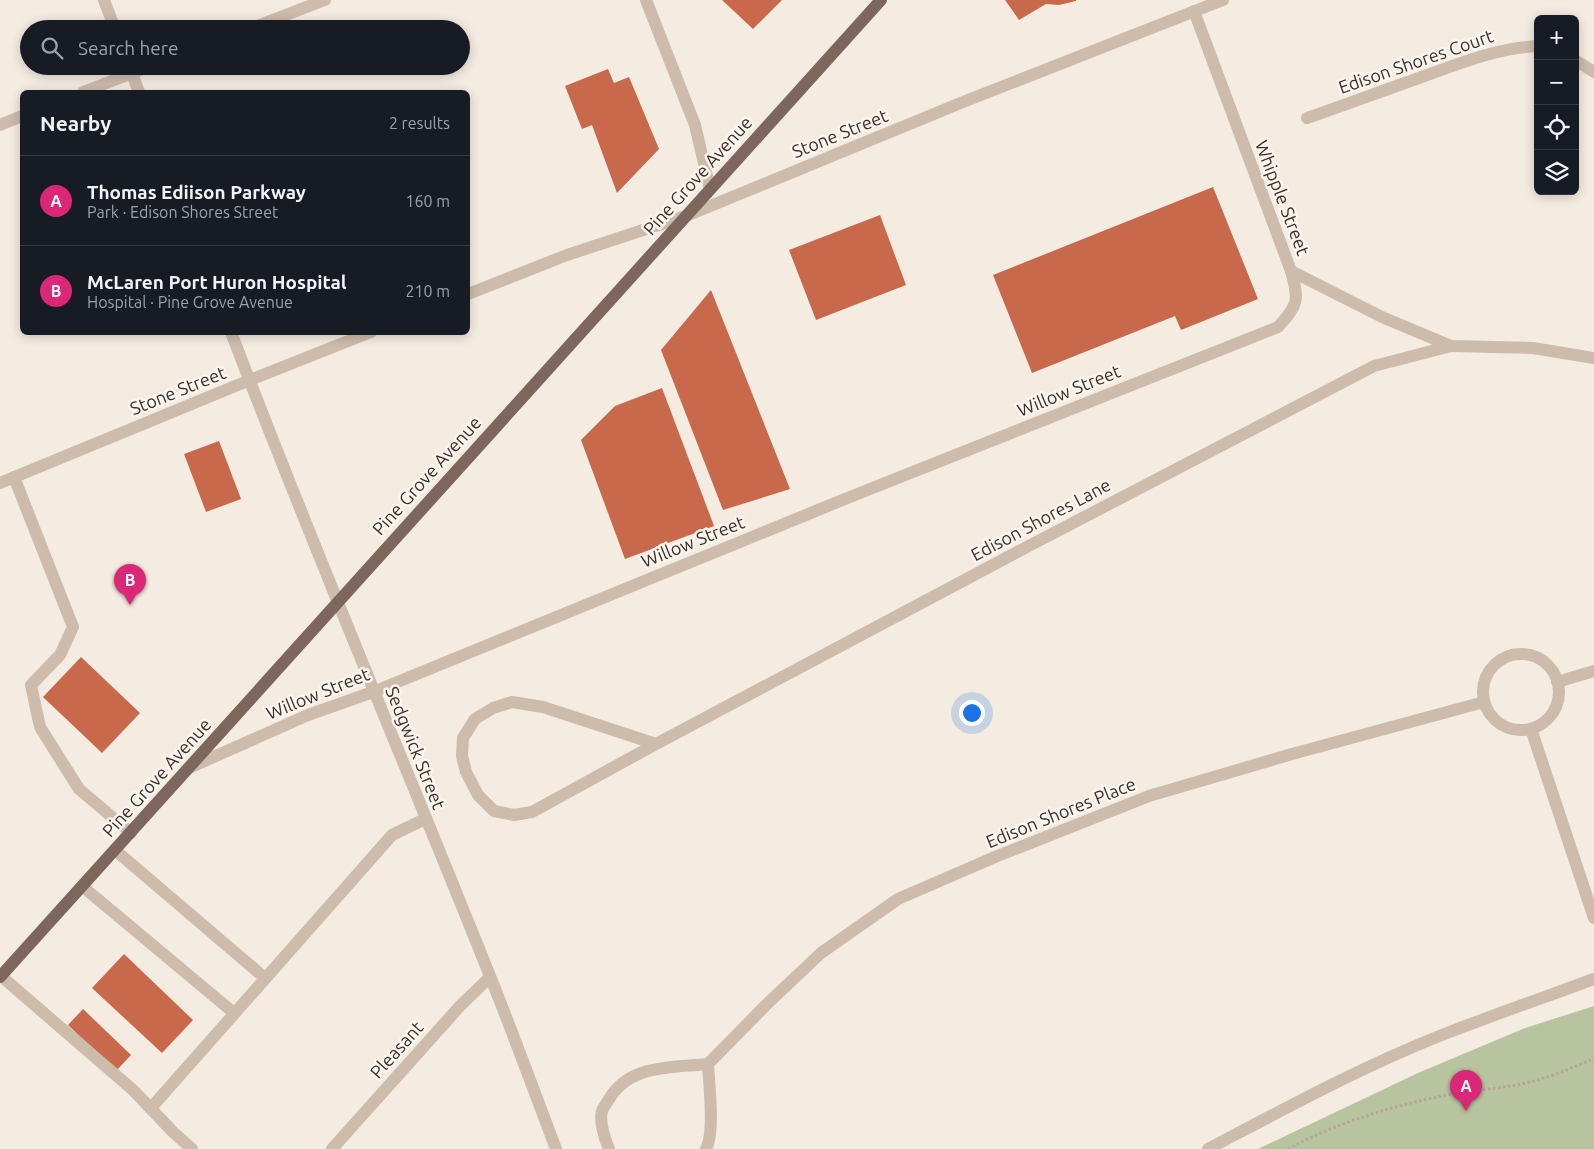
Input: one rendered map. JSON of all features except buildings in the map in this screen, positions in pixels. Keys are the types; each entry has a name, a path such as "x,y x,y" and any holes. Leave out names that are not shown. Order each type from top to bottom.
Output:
{"main road":[{"name":"Pine Grove Avenue","path":"1,977 191,767 338,600 881,0"}],"street":[{"path":"104,0 112,20"},
{"path":"273,20 325,0"},
{"path":"646,0 695,125 710,189"},
{"name":"Stone Street","path":"470,293 567,255 686,216 963,102 1223,0"},
{"name":"Whipple Street","path":"1194,11 1291,271 1297,293 1292,311 1278,327 1210,354"},
{"name":"Edison Shores Court","path":"1307,118 1499,51 1534,46"},
{"path":"1579,63 1594,72"},
{"path":"87,90 120,75"},
{"path":"133,75 139,90"},
{"path":"0,125 20,117"},
{"name":"Edison Shores Lane","path":"1291,271 1382,317 1451,346"},
{"name":"Sedgwick Street","path":"232,335 316,550 378,689 425,819 490,977 556,1149"},
{"name":"Stone Street","path":"0,483 362,335"},
{"name":"Edison Shores Lane","path":"656,744 543,707 512,702 493,708 475,719 463,738 462,756 466,772 478,795 494,811 514,815 532,812 1023,549 1374,366 1451,346 1533,348 1594,358"},
{"name":"Willow Street","path":"191,767 308,715 378,689 1210,354"},
{"path":"14,478 73,628 60,655 31,685 40,727 79,789 131,833"},
{"path":"1517,654 1530,655 1542,660 1552,670 1557,682 1558,694 1556,705 1550,716 1542,724 1531,729 1519,730 1508,728 1497,722 1489,713 1484,702 1482,689 1486,676 1493,665 1504,658 1517,654"},
{"path":"1557,682 1594,671"},
{"name":"Edison Shores Place","path":"708,1064 821,953 898,899 995,857 1148,796 1292,754 1484,702"},
{"path":"1531,729 1594,918"},
{"path":"150,1108 392,835 425,819"},
{"path":"115,850 265,978"},
{"path":"82,886 234,1013"},
{"path":"1,977 133,1090 192,1149"},
{"name":"Pleasant","path":"332,1149 460,1006 490,977"},
{"path":"1208,1149 1294,1104 1383,1061 1447,1033 1594,979"},
{"path":"609,1149 604,1137 602,1112 614,1089 630,1076 654,1069 708,1064 710,1131 706,1149"}],"path":[{"path":"1288,1149 1311,1136 1360,1117 1448,1095 1488,1090 1537,1080 1594,1059"}],"green space":[{"path":"1594,1006 1594,1149 1258,1149 1418,1073 1525,1028"}],"place":[{"name":"McLaren Port Huron Hospital","path":"130,605"},
{"name":"Thomas Ediison Parkway","path":"1466,1111"}]}
